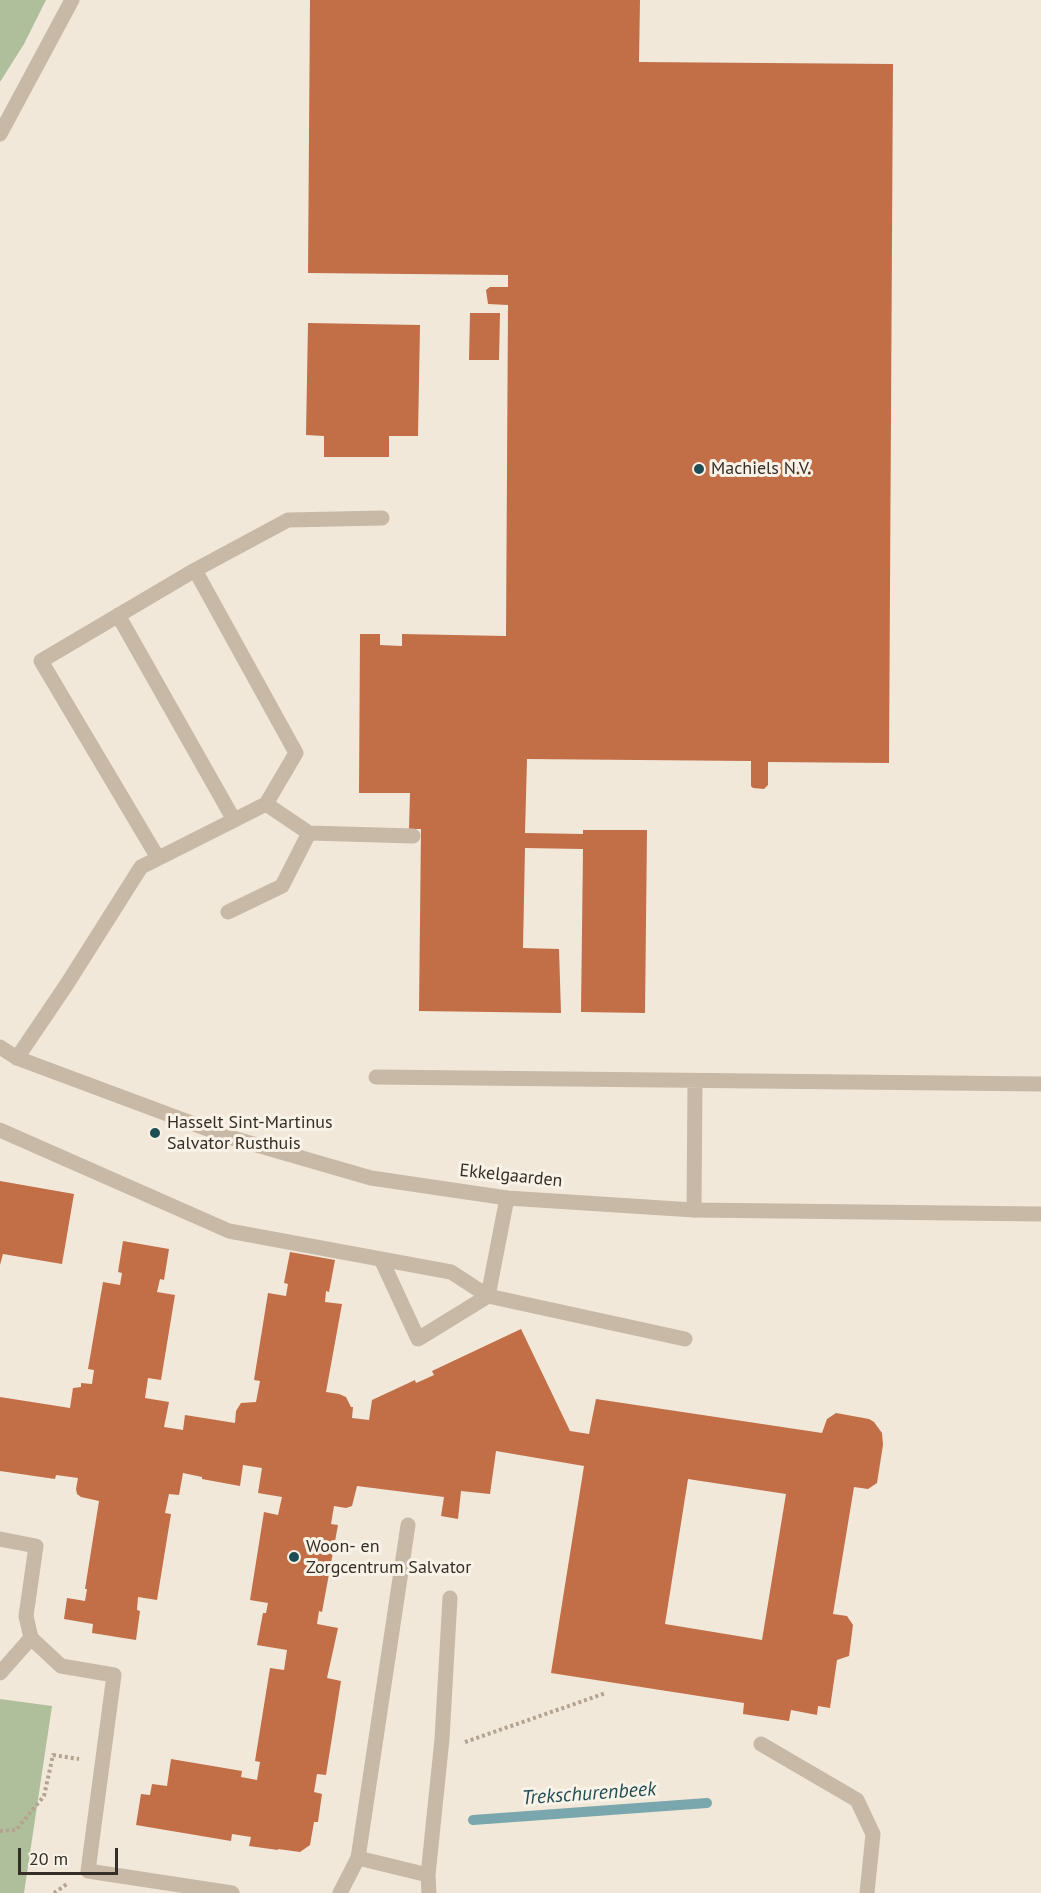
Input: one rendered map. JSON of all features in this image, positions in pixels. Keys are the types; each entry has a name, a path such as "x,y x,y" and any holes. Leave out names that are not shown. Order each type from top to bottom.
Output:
{"street":[{"path":"0,134 72,0"},
{"path":"158,858 41,661 195,570 288,520 382,518"},
{"path":"17,1058 141,867 266,804 296,753 195,570"},
{"path":"118,615 234,820"},
{"path":"266,804 309,833 412,836"},
{"path":"228,912 282,886 309,833"},
{"name":"Ekkelgaarden","path":"0,1047 17,1058 229,1137 371,1178 507,1198 694,1210 1041,1214"},
{"path":"376,1077 1041,1084"},
{"path":"694,1210 695,1081"},
{"path":"0,1130 229,1231 452,1272 488,1296 685,1339"},
{"path":"381,1259 417,1339 488,1296 507,1198"},
{"path":"340,1893 358,1858 408,1525"},
{"path":"0,1539 36,1546 26,1616 31,1638 61,1666 114,1675 88,1871 232,1893"},
{"path":"429,1893 428,1875 442,1739 450,1598"},
{"path":"0,1673 31,1638"},
{"path":"761,1744 857,1800 873,1834 867,1893"},
{"path":"358,1858 428,1875"}],"path":[{"path":"442,1739 464,1742 606,1693"},
{"path":"0,1831 16,1830 44,1796 53,1755 104,1763"}],"green space":[{"path":"0,0 46,0 24,44 0,82"},
{"path":"0,1699 52,1706 24,1893 0,1893"}],"building":[{"name":"Machiels N.V.","path":"310,0 640,0 639,62 893,64 889,763 768,762 768,785 764,789 751,786 751,761 527,759 525,833 583,834 583,830 647,830 645,1013 581,1012 583,849 525,848 523,948 559,949 561,1013 419,1011 421,829 409,829 410,793 359,793 360,634 380,634 380,645 402,646 402,634 506,636 508,305 488,304 486,290 490,287 508,287 508,275 308,273"},
{"path":"470,313 500,313 499,360 469,360"},
{"path":"308,323 420,325 418,436 389,436 389,457 324,457 324,436 306,435"},
{"path":"0,1181 74,1194 62,1264 3,1254 0,1265"},
{"name":"Woon- en Zorgcentrum Salvator","path":"123,1241 169,1249 164,1280 160,1279 157,1292 175,1295 161,1380 148,1378 145,1398 169,1402 164,1427 183,1430 185,1415 235,1423 236,1411 241,1403 256,1402 260,1381 254,1380 268,1293 286,1296 288,1284 284,1283 290,1252 335,1260 325,1302 342,1304 326,1392 346,1397 353,1407 352,1418 369,1420 372,1400 415,1380 416,1383 434,1375 432,1371 521,1329 570,1431 589,1434 596,1399 822,1433 827,1419 836,1413 874,1422 882,1433 883,1445 877,1483 868,1489 854,1487 833,1614 847,1616 853,1625 849,1656 837,1660 830,1708 818,1706 817,1715 791,1710 789,1721 743,1714 744,1703 551,1673 584,1466 496,1451 490,1494 461,1491 458,1519 441,1516 444,1497 357,1486 352,1506 346,1508 334,1506 331,1524 338,1525 322,1612 319,1611 317,1624 338,1628 327,1678 341,1681 326,1775 317,1774 314,1792 322,1794 318,1822 314,1822 310,1845 300,1852 278,1850 249,1846 251,1837 232,1834 231,1841 136,1825 141,1794 150,1795 152,1784 167,1786 171,1759 242,1771 241,1777 257,1780 260,1762 255,1761 270,1668 284,1670 287,1650 257,1645 263,1613 266,1613 268,1603 250,1600 264,1512 278,1515 282,1497 258,1493 262,1468 243,1465 240,1486 183,1473 179,1495 169,1494 165,1513 171,1514 157,1600 138,1597 137,1610 140,1611 136,1640 92,1633 93,1624 64,1619 67,1598 85,1601 99,1501 77,1494 78,1478 56,1475 55,1479 0,1471 0,1397 70,1408 73,1388 81,1387 81,1383 92,1384 94,1370 88,1369 103,1282 120,1285 122,1273 118,1272","holes":["688,1479 786,1494 762,1640 665,1624"]}],"waterway":[{"name":"Trekschurenbeek","path":"473,1820 707,1803"}],"place":[{"name":"Machiels N.V.","path":"699,469"},
{"name":"Hasselt Sint-Martinus Salvator Rusthuis","path":"155,1133"},
{"name":"Woon- en Zorgcentrum Salvator","path":"294,1557"}]}
